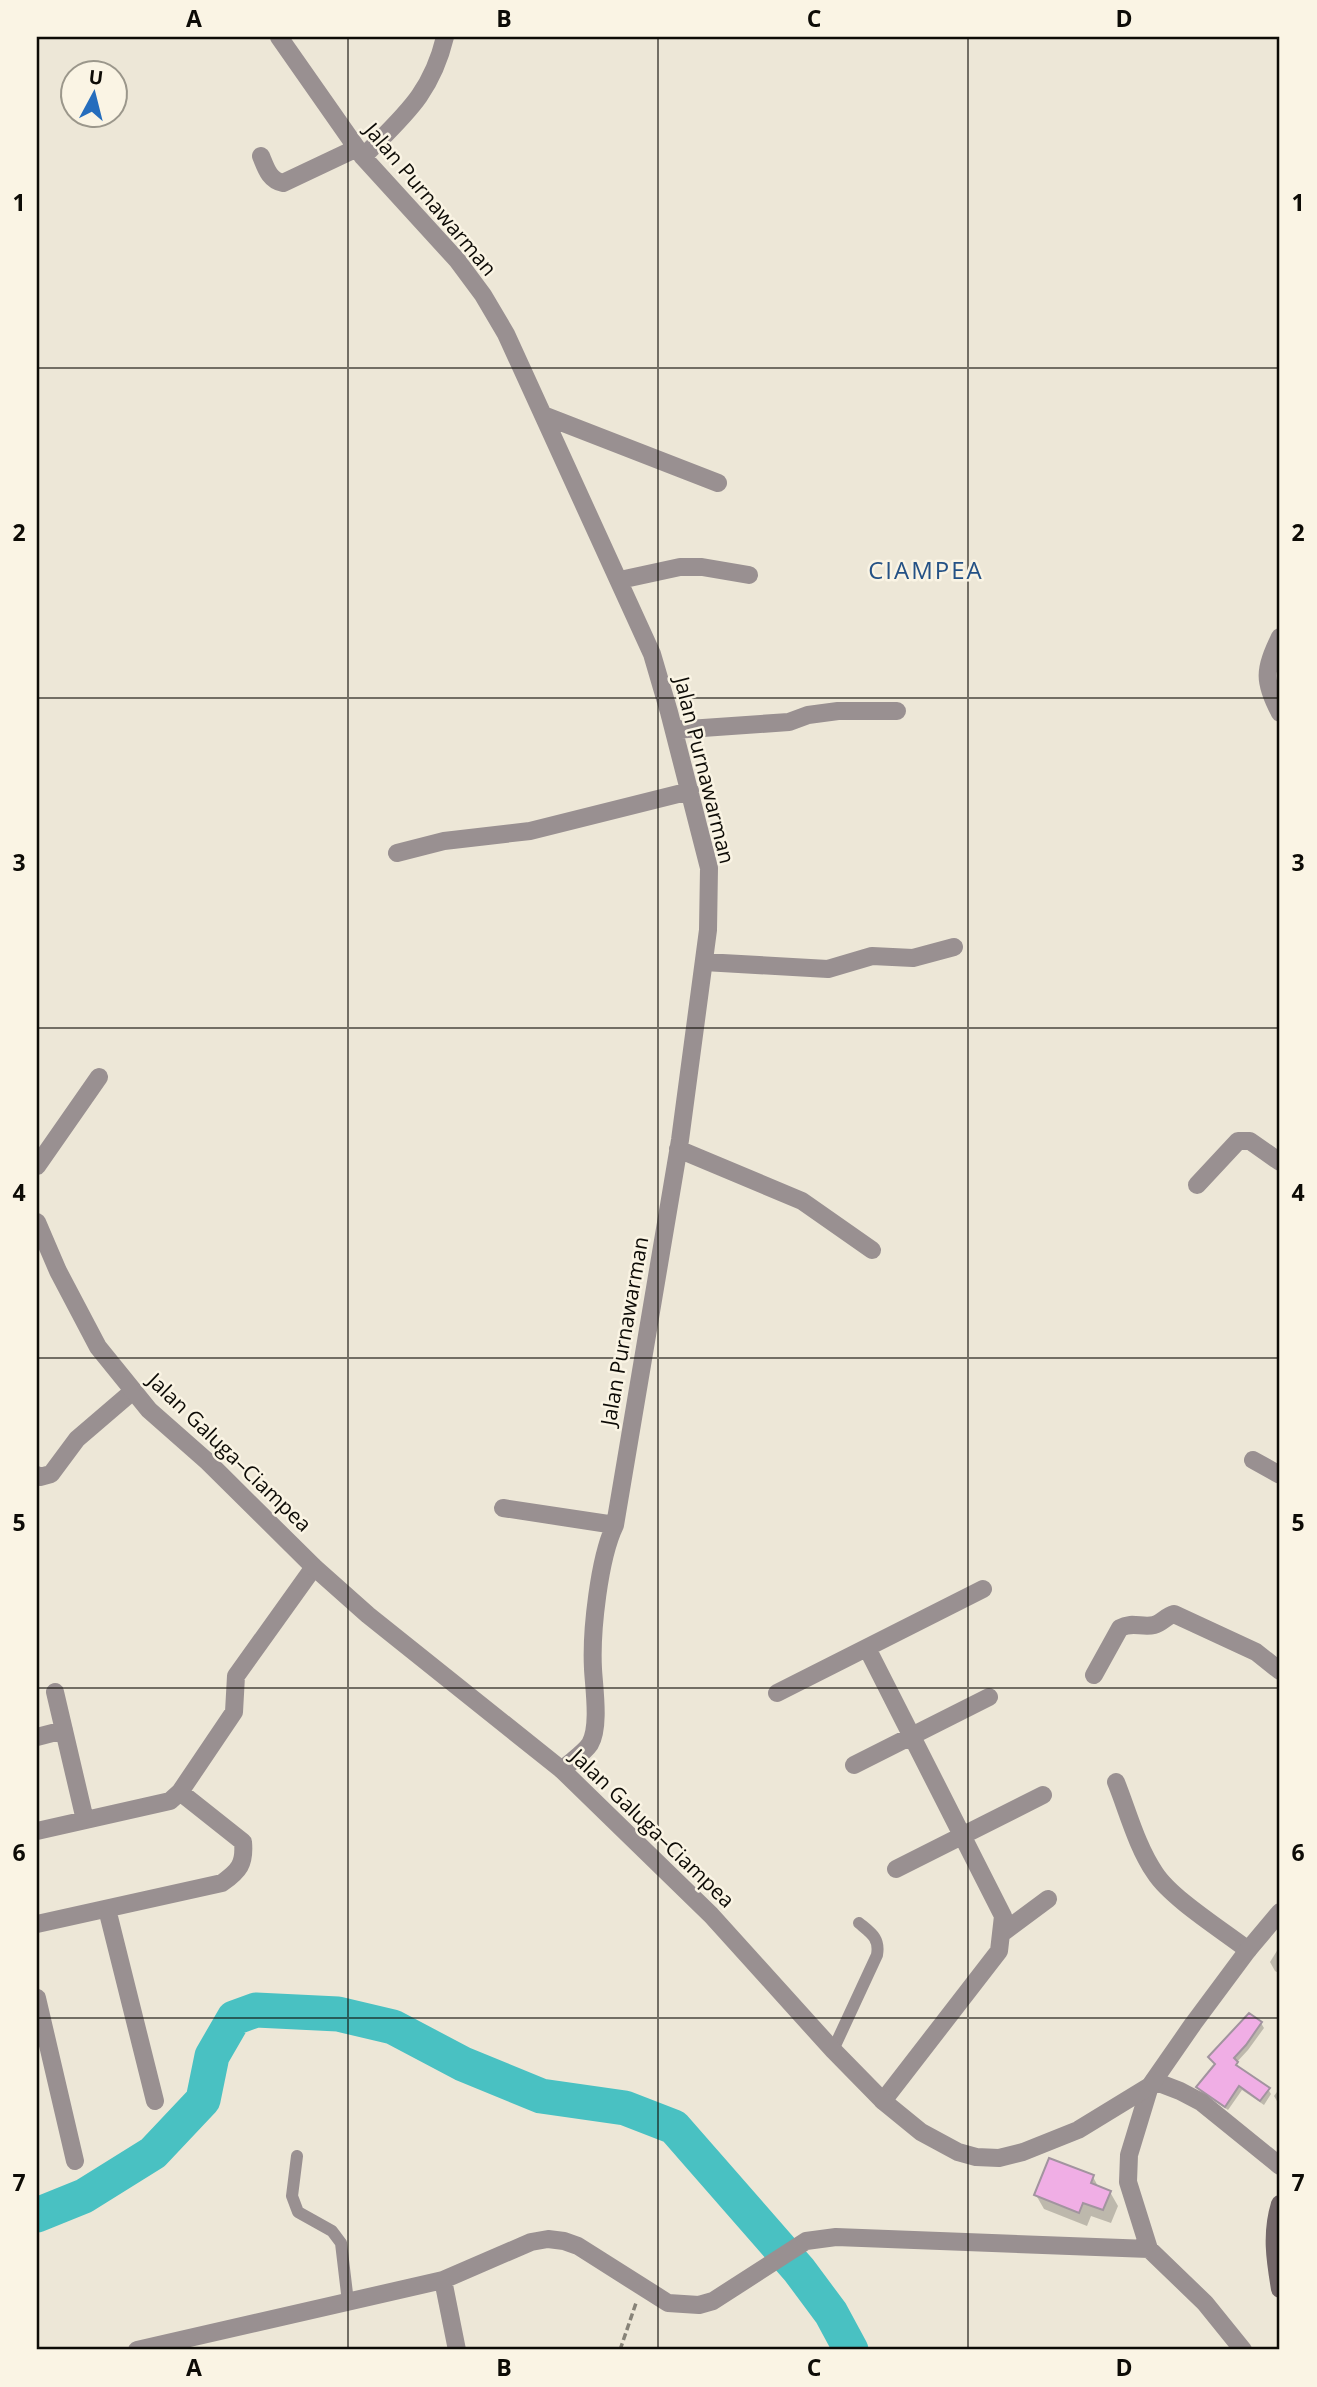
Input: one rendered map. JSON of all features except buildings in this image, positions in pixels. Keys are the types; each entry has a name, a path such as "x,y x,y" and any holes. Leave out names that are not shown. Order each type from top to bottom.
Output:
{"main road":[{"path":"1280,2204 1275,2222 1274,2248 1280,2289"}],"street":[{"name":"Jalan Purnawarman","path":"279,37 360,153 432,231 482,295 511,343 652,654 709,868 710,899 704,962 678,1149 615,1525 608,1539 598,1602 593,1669 596,1711 590,1743 562,1770"},
{"path":"261,156 269,175 275,181 283,183 360,153 422,95 440,60 445,37"},
{"path":"543,415 718,483"},
{"path":"620,580 680,566 749,575"},
{"path":"1280,637 1267,669 1269,692 1280,713"},
{"path":"674,730 789,722 808,715 838,711 897,711"},
{"path":"397,853 444,841 530,831 690,791"},
{"path":"704,962 828,969 872,956 920,957 954,947"},
{"path":"37,1166 99,1077"},
{"path":"1197,1185 1238,1141 1250,1141 1280,1162"},
{"path":"678,1149 802,1201 872,1250"},
{"name":"Jalan Galuga–Ciampea","path":"37,1222 58,1271 98,1347 149,1410 208,1462 314,1567 368,1615 562,1770 711,1915 883,2101 921,2132 958,2152 976,2157 999,2158 1023,2152 1078,2130 1152,2084 1248,1950 1280,1912"},
{"path":"37,1475 40,1477 51,1474 77,1439 133,1391"},
{"path":"1253,1460 1280,1475"},
{"path":"503,1508 615,1525"},
{"path":"37,1830 170,1801 180,1792 234,1712 236,1676 314,1567"},
{"path":"778,1693 983,1589"},
{"path":"1094,1675 1120,1628 1127,1624 1158,1624 1174,1614 1256,1653 1280,1671"},
{"path":"867,1648 1003,1916 999,1951 883,2101"},
{"path":"55,1692 85,1820"},
{"path":"855,1765 989,1697"},
{"path":"37,1737 64,1730"},
{"path":"1116,1782 1146,1859 1155,1874 1167,1887 1248,1950"},
{"path":"37,1924 222,1883 237,1873 244,1855 243,1842 180,1792"},
{"path":"896,1869 1043,1795"},
{"path":"1001,1934 1048,1899"},
{"path":"107,1909 155,2101"},
{"path":"37,1998 75,2161"},
{"path":"1243,2350 1205,2303 1149,2249 1128,2182 1129,2155 1152,2084 1180,2091 1201,2102 1280,2166"},
{"path":"138,2350 443,2280 531,2242 548,2239 578,2246 668,2303 699,2305 713,2301 806,2241 836,2237 1149,2249"},
{"path":"443,2280 457,2350"}],"lane":[{"path":"833,2050 877,1955 879,1945 876,1938 859,1923"},
{"path":"297,2157 292,2196 298,2212 332,2231 341,2243 348,2302"}],"path":[{"path":"620,2350 627,2323 643,2287"}],"waterway":[{"path":"37,2215 84,2196 153,2153 203,2100 212,2056 234,2018 256,2010 338,2014 393,2027 463,2064 541,2096 625,2108 674,2127 799,2270 831,2313 851,2350"}],"district":[{"name":"CIAMPEA","path":"926,569"}]}
